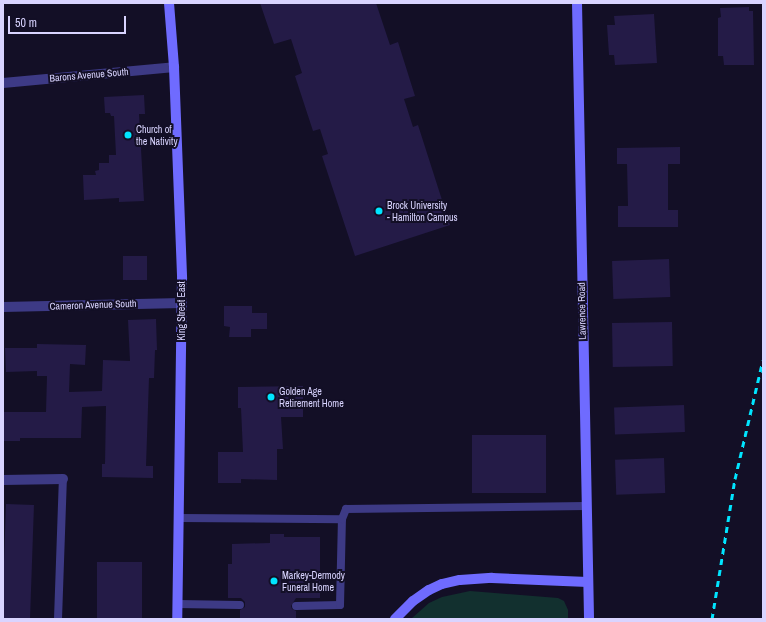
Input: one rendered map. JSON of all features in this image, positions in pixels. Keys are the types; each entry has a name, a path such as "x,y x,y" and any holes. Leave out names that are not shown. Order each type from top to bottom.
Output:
{"main road":[{"name":"King Street East","path":"169,3 174,67 182,303 177,619"},
{"name":"Lawrence Road","path":"577,3 589,619"},
{"path":"396,619 413,602 429,590 442,584 460,580 492,578 588,582"}],"street":[{"name":"Barons Avenue South","path":"3,83 174,67"},
{"name":"Cameron Avenue South","path":"3,307 182,303"},
{"path":"3,480 63,479"}],"lane":[{"path":"58,619 63,479"},
{"path":"296,606 340,605 342,519 346,509 586,506"},
{"path":"179,518 342,519"},
{"path":"177,604 240,605"}],"green space":[{"path":"470,591 558,598 564,601 568,610 568,619 411,619 429,603 442,597"}],"building":[{"path":"260,3 376,3 390,45 398,42 415,96 404,99 413,127 418,125 450,225 355,256 322,156 328,154 320,129 313,131 295,76 302,73 291,39 274,44"},
{"path":"749,7 749,11 753,11 754,65 724,65 723,56 718,56 718,18 721,17 720,8"},
{"path":"654,14 657,63 615,65 614,55 609,55 607,25 615,25 614,16"},
{"name":"Church of the Nativity","path":"144,95 145,114 139,114 144,201 119,202 119,198 84,200 83,175 96,175 95,171 99,170 99,163 109,163 109,155 116,155 114,116 111,116 110,113 105,113 104,97"},
{"path":"680,147 680,164 668,164 668,210 678,210 678,227 618,227 618,206 628,206 627,164 617,164 617,148"},
{"path":"123,256 147,256 147,280 123,280"},
{"path":"669,259 670,297 613,299 612,261"},
{"path":"224,306 252,306 252,313 267,313 267,329 251,329 251,337 229,337 230,327 224,326"},
{"path":"156,319 157,350 155,350 154,378 149,378 146,466 153,466 153,478 102,477 102,464 105,464 106,406 82,407 81,438 20,438 20,441 3,441 3,412 46,412 47,376 37,376 37,371 6,372 5,348 37,348 37,344 86,345 85,365 70,364 69,392 102,391 103,360 130,361 128,320"},
{"path":"672,322 673,366 613,367 612,323"},
{"path":"303,386 303,417 281,417 283,449 277,449 277,480 241,479 241,483 218,483 218,452 243,452 241,408 238,408 238,387"},
{"path":"684,405 685,432 615,434 614,407"},
{"path":"472,435 546,435 546,493 472,493"},
{"path":"664,458 665,493 616,495 615,460"},
{"path":"6,504 34,505 30,619 3,619"},
{"name":"Markey-Dermody Funeral Home","path":"270,534 284,534 284,537 320,537 320,598 296,598 291,606 292,609 296,611 296,619 240,619 240,610 245,607 245,602 241,598 228,598 228,564 232,564 232,544 270,543"},
{"path":"97,562 142,562 142,619 97,619"}],"railway":[{"path":"712,619 735,479 763,360"}],"place":[{"name":"Church of the Nativity","path":"128,135"},
{"name":"Brock University - Hamilton Campus","path":"379,211"},
{"name":"Golden Age Retirement Home","path":"271,397"},
{"name":"Markey-Dermody Funeral Home","path":"274,581"}]}
